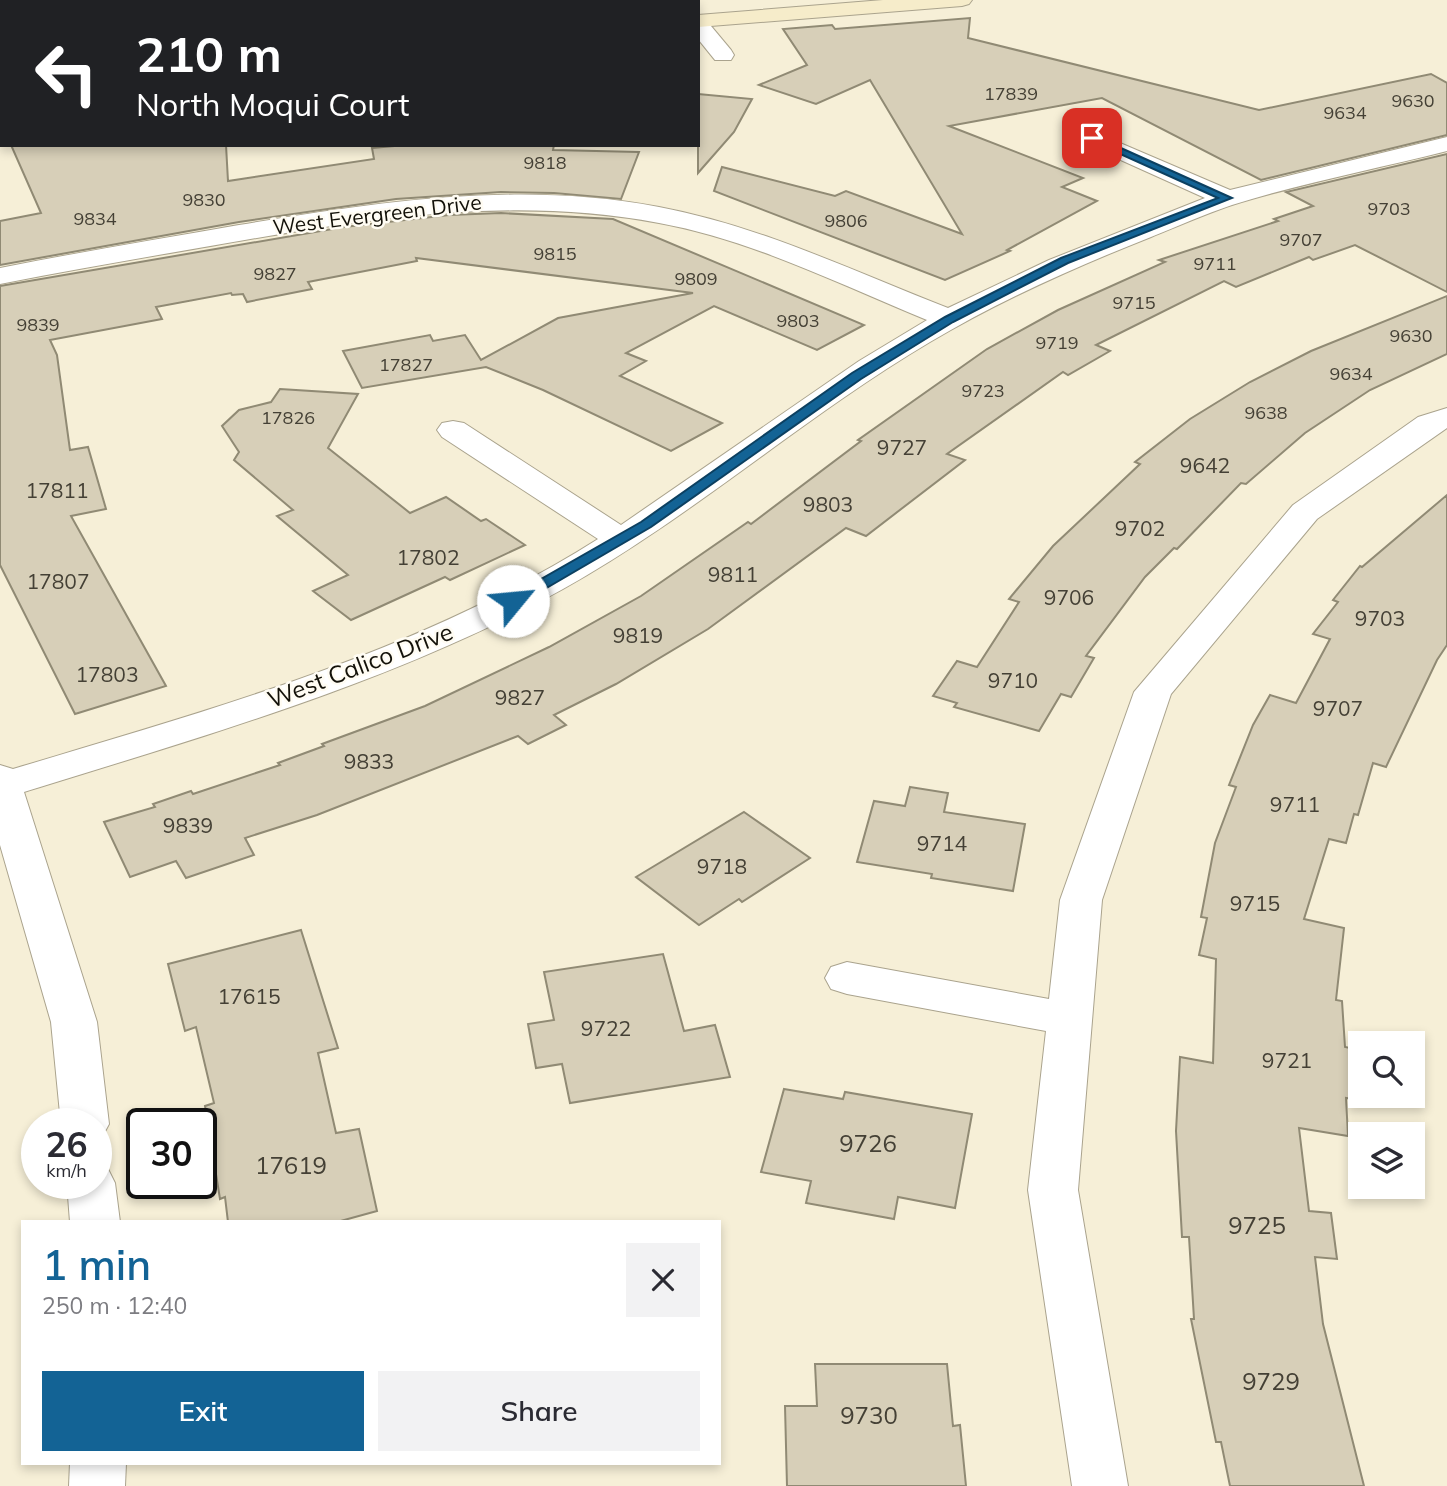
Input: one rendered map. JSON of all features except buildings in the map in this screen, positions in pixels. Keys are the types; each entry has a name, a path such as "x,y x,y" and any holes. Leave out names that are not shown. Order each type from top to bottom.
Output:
{"street":[{"path":"700,23 962,0"},
{"path":"700,26 723,55"},
{"path":"1092,138 1227,198"},
{"name":"West Calico Drive","path":"2,782 221,718 380,661 513,601 622,540 857,376 949,319 1065,260 1227,198 1447,144"},
{"name":"West Evergreen Drive","path":"0,276 380,210 452,202 527,200 631,210 723,231 949,319"},
{"path":"1100,1486 1053,1189 1081,900 1153,692 1305,512 1429,424 1447,417"},
{"path":"453,430 622,540"},
{"path":"2,782 74,1022 83,1108"},
{"path":"847,978 1069,1019"},
{"path":"93,1199 96,1220"},
{"path":"97,1486 98,1465"}],"route":[{"path":"513,601 585,562 646,524 857,376 949,319 1065,260 1227,198 1092,138"}]}
